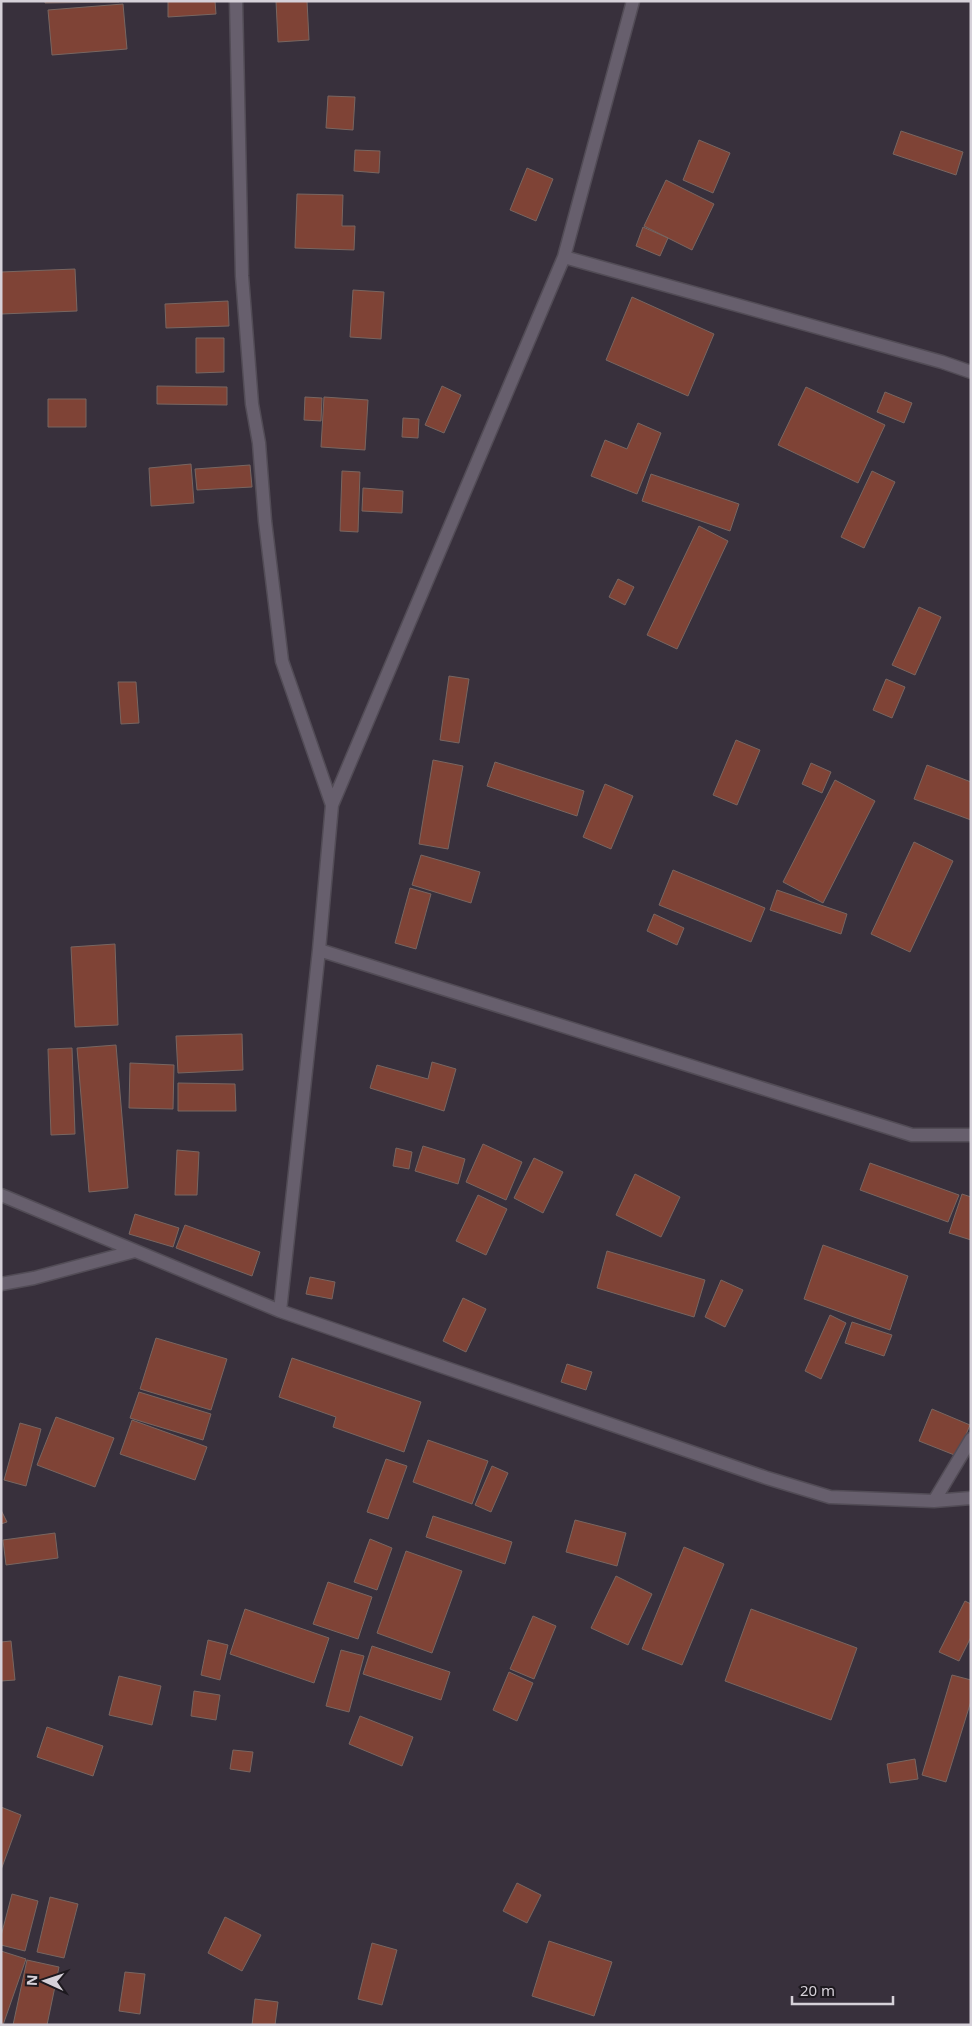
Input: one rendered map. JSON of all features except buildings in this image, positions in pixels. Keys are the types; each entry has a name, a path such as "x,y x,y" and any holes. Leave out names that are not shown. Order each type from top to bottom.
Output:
{"street":[{"path":"236,1 242,276 252,404 259,444 265,521 282,661 332,805"},
{"path":"280,1311 320,950 332,805 564,257 633,1"},
{"path":"564,257 942,362 971,372"},
{"path":"320,950 912,1135 971,1135"},
{"path":"1,1196 280,1311 757,1475 830,1497 934,1501 971,1498"},
{"path":"1,1284 34,1278 135,1251"},
{"path":"934,1501 971,1439"}]}
